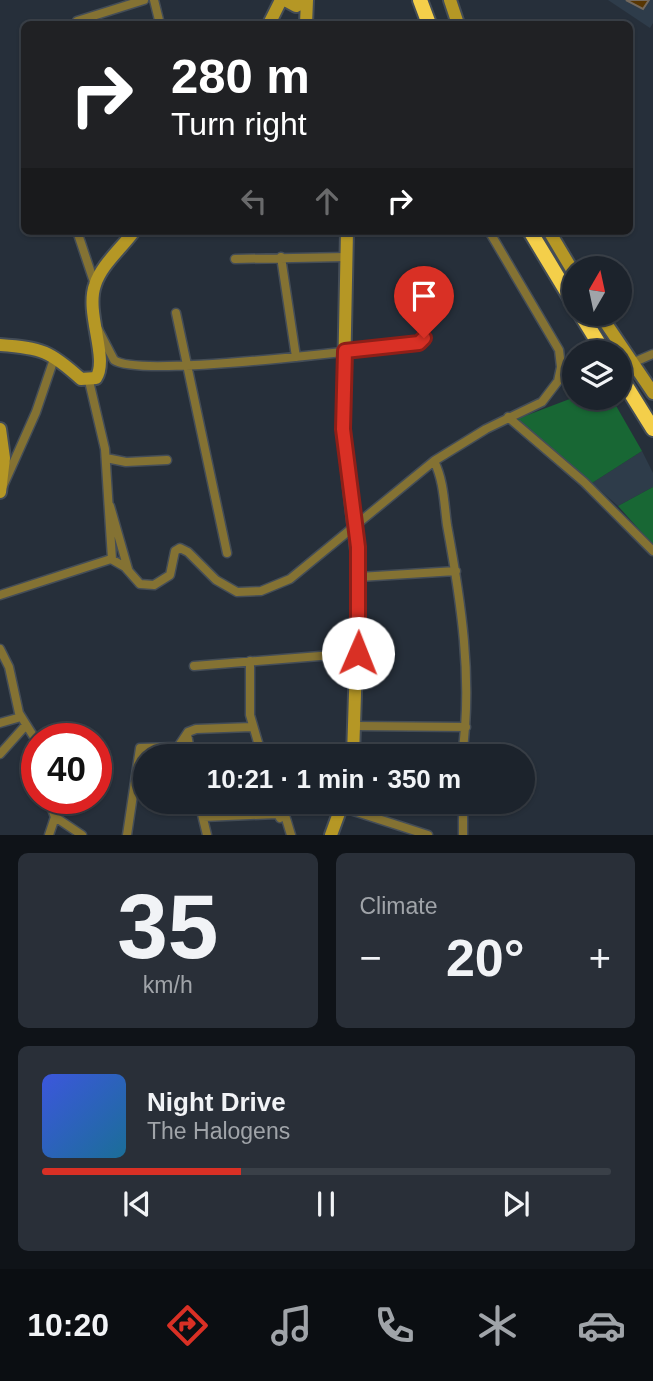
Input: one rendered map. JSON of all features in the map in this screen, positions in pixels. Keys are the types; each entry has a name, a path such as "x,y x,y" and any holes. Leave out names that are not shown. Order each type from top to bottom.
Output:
{"highway":[{"path":"419,0 428,21"},
{"path":"532,235 562,284"},
{"path":"632,395 653,429"}],"street":[{"path":"77,21 144,0"},
{"path":"154,0 159,21"},
{"path":"272,21 287,3 307,0 304,21"},
{"path":"450,0 457,21"},
{"path":"287,3 302,21"},
{"path":"0,345 30,348 55,356 81,379 89,381 97,377 100,370 91,310 94,285 78,235"},
{"path":"94,285 131,235"},
{"path":"347,235 343,429 356,525 359,577 354,744"},
{"path":"0,595 112,559 128,569 140,584 154,585 170,575 175,551 181,548 228,588 240,593 261,591 290,579 434,461 508,417 548,397 558,381 561,360 551,332 491,235"},
{"path":"551,235 564,256"},
{"path":"281,257 296,357"},
{"path":"235,259 346,257"},
{"path":"94,327 101,332 111,357 120,365 136,368 345,351 422,341 415,286"},
{"path":"176,313 227,553"},
{"path":"653,354 632,363 653,393"},
{"path":"1,491 12,472 55,356"},
{"path":"89,381 106,458 112,559"},
{"path":"508,417 584,482 653,551"},
{"path":"0,429 4,458 1,491"},
{"path":"106,458 120,462 167,460"},
{"path":"434,461 443,493 456,571 467,685 464,744"},
{"path":"108,504 115,518 128,569"},
{"path":"359,577 456,571"},
{"path":"0,649 9,667 24,721"},
{"path":"194,666 358,653"},
{"path":"250,661 252,727 258,744"},
{"path":"0,723 24,721"},
{"path":"0,754 24,721"},
{"path":"356,726 466,727"},
{"path":"127,835 139,749 178,747 187,734 201,728 252,727"},
{"path":"187,734 189,744"},
{"path":"54,814 82,835"},
{"path":"202,814 208,835"},
{"path":"203,817 277,814 289,832"},
{"path":"284,814 289,832"},
{"path":"331,835 338,814"},
{"path":"363,814 400,832 428,835"},
{"path":"463,814 463,835"},
{"path":"49,835 55,817"}],"shaded area":[{"path":"608,0 653,0 653,23 650,28"},
{"path":"642,451 653,473 653,487 618,506 592,483"}],"green space":[{"path":"562,402 562,410 618,410 642,451 592,483 517,419"},
{"path":"653,487 653,545 618,506"}],"building":[{"path":"626,0 649,0 643,9"}],"route":[{"path":"358,653 358,547 343,429 345,351 419,343 424,338"}]}
